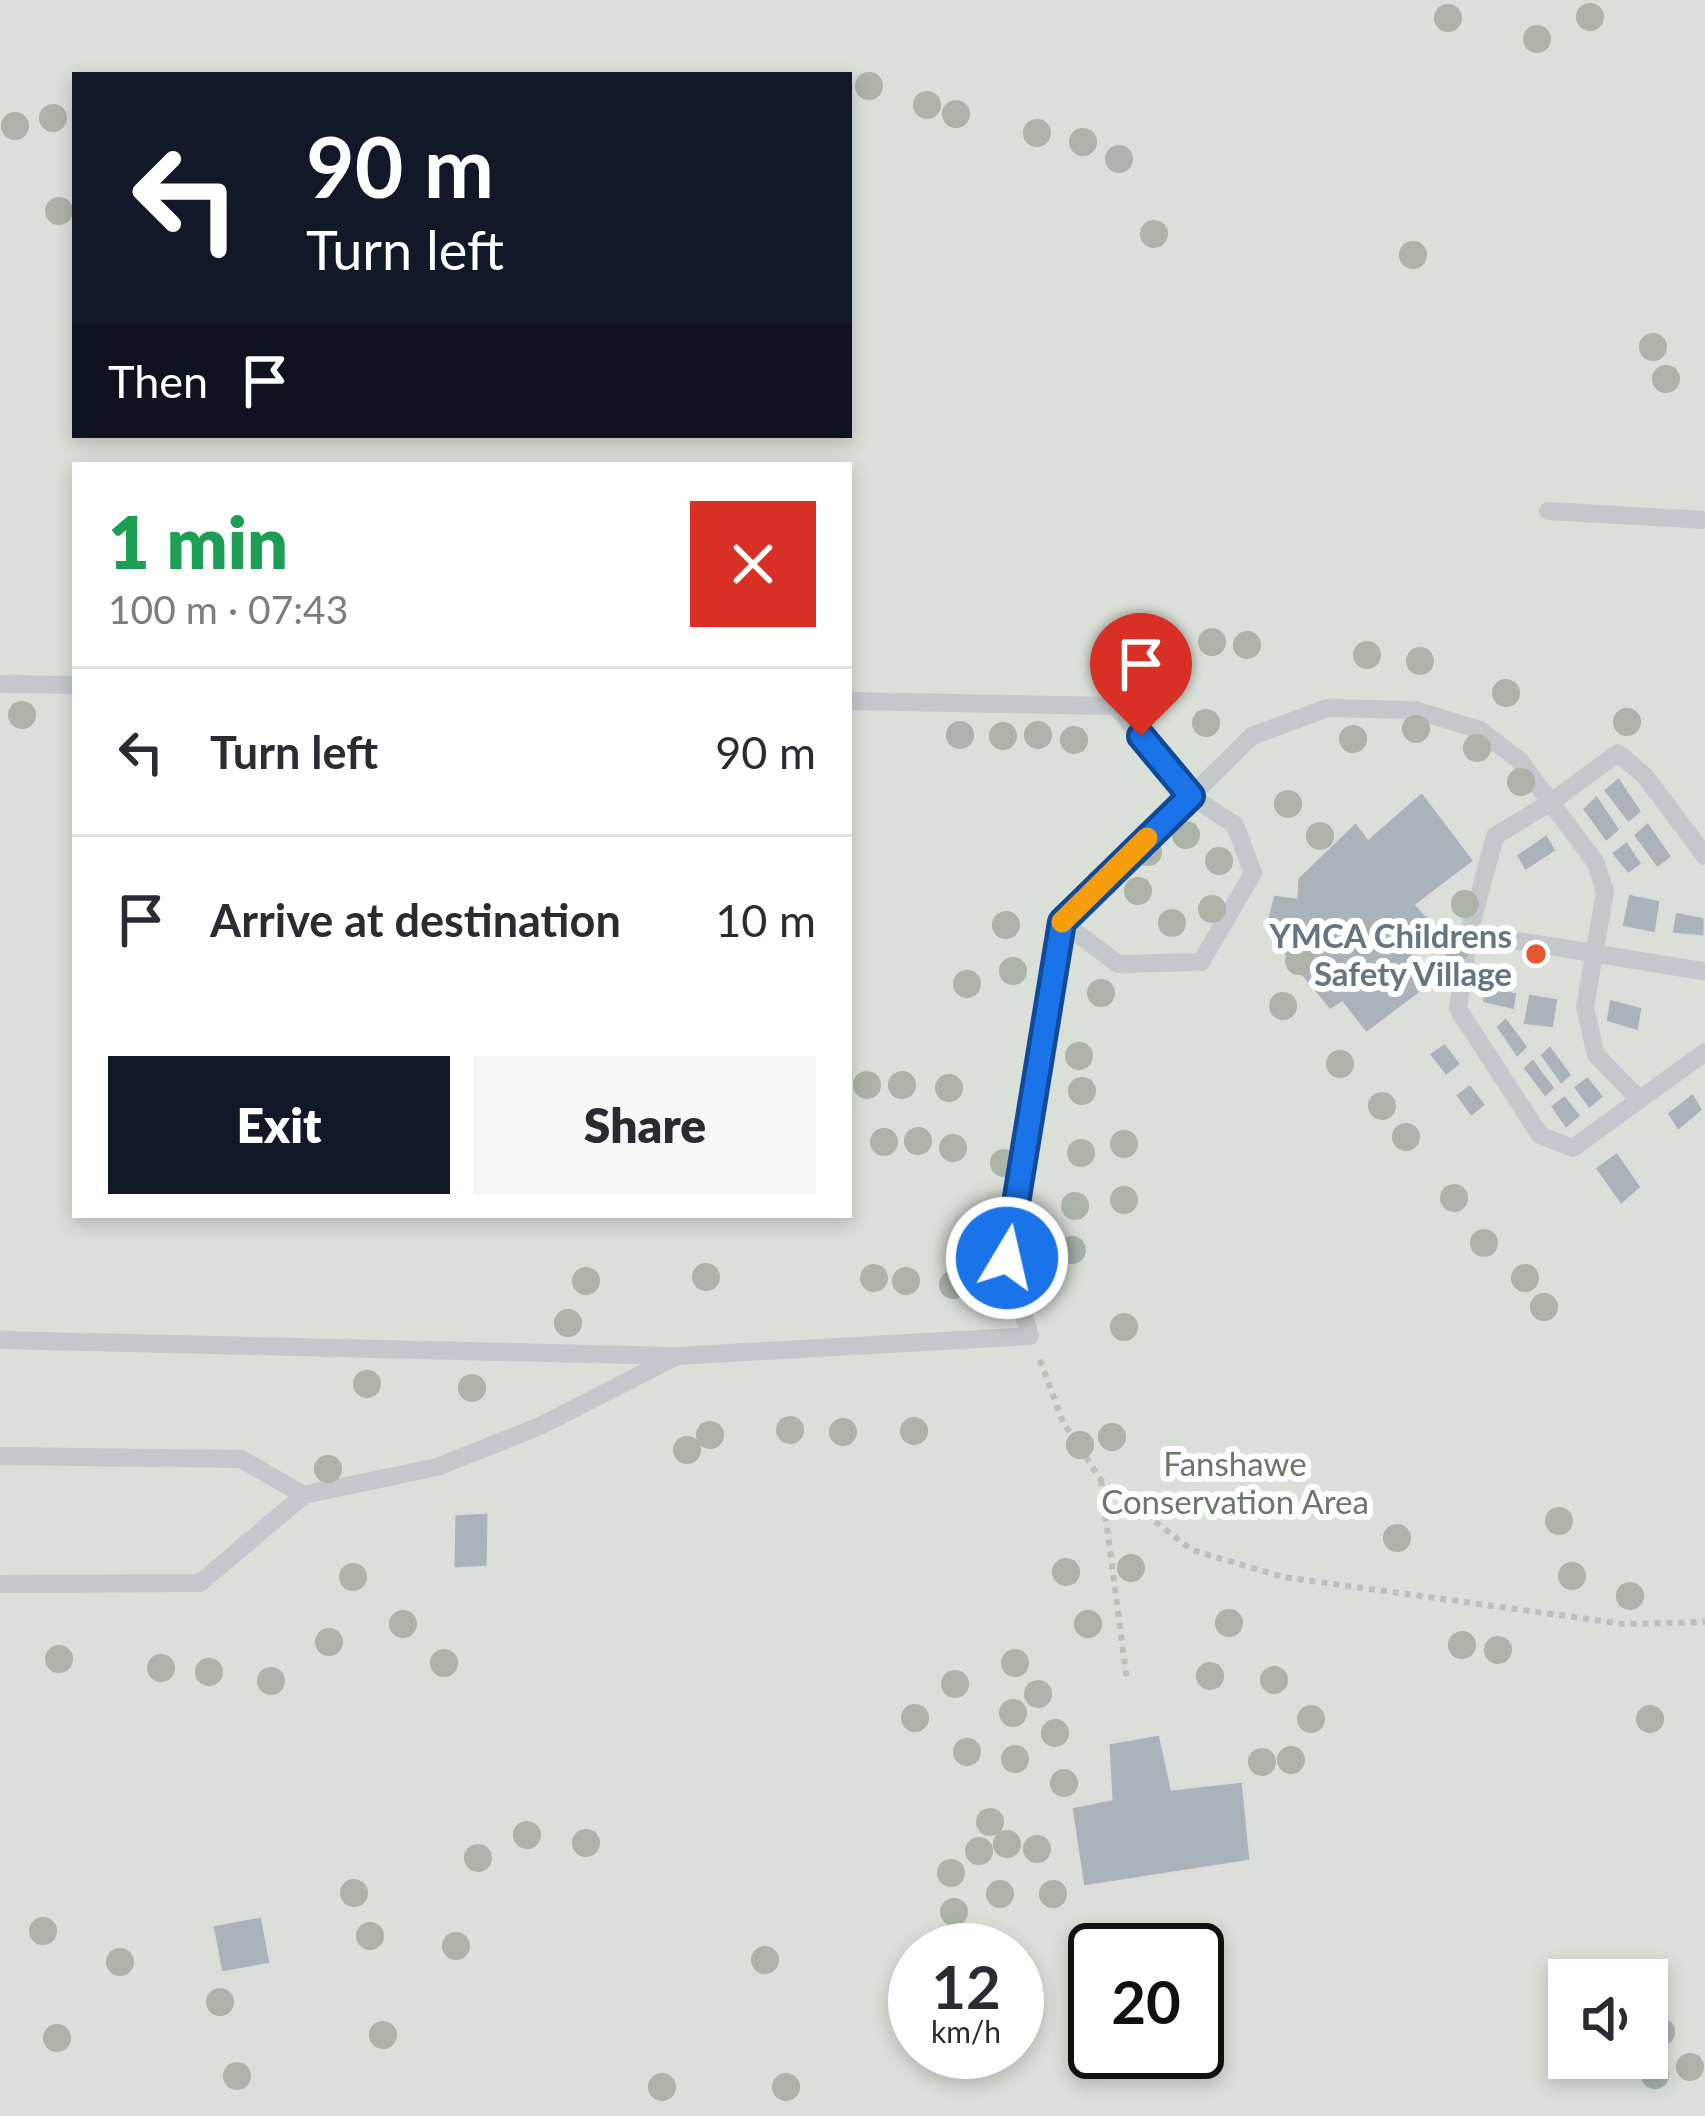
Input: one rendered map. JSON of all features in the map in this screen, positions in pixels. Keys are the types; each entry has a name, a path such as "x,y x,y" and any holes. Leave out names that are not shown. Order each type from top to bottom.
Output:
{"lane":[{"path":"1547,512 1705,520"},
{"path":"0,684 72,685"},
{"path":"852,701 1116,706 1191,796 1234,826 1253,872 1202,962 1118,964 1062,922"},
{"path":"0,1340 677,1356 1030,1336 1007,1258 1062,922 1252,736 1327,708 1415,710 1480,730 1519,760 1596,863 1605,892 1585,1007 1596,1055 1638,1098"},
{"path":"1705,856 1646,776 1618,753 1495,836 1469,933 1458,1009 1540,1135 1573,1148 1705,1052"},
{"path":"1469,933 1704,972"},
{"path":"0,1584 200,1583 304,1495 436,1467 540,1426 677,1356"},
{"path":"0,1456 241,1459 304,1495"}],"path":[{"path":"1030,1336 1063,1422 1101,1480 1192,1550 1283,1577 1624,1624 1705,1622"},
{"path":"1101,1480 1127,1682"}],"green space":[{"name":"Fanshawe Conservation Area","path":"0,0 1705,0 1705,2116 0,2116"}],"building":[{"path":"1619,776 1643,812 1628,824 1602,790"},
{"path":"1422,791 1475,861 1417,905 1441,931 1413,955 1431,985 1366,1034 1342,1003 1330,1011 1274,944 1290,927 1267,919 1273,894 1296,897 1297,878 1356,821 1368,838"},
{"path":"1597,794 1621,830 1606,843 1581,809"},
{"path":"1648,821 1673,857 1657,869 1632,835"},
{"path":"1547,833 1557,851 1525,872 1515,855"},
{"path":"1627,840 1643,864 1628,875 1610,853"},
{"path":"1628,893 1661,900 1656,934 1621,927"},
{"path":"1675,911 1705,917 1705,937 1671,934"},
{"path":"1485,986 1518,992 1515,1011 1481,1003"},
{"path":"1528,993 1559,998 1554,1029 1522,1025"},
{"path":"1609,998 1643,1007 1639,1032 1605,1022"},
{"path":"1506,1016 1529,1047 1517,1059 1495,1027"},
{"path":"1445,1042 1462,1064 1446,1077 1428,1054"},
{"path":"1550,1044 1573,1075 1561,1086 1539,1055"},
{"path":"1533,1057 1556,1088 1545,1099 1522,1068"},
{"path":"1588,1075 1605,1097 1589,1110 1572,1087"},
{"path":"1470,1083 1487,1105 1471,1118 1454,1095"},
{"path":"1693,1092 1704,1110 1678,1132 1666,1113"},
{"path":"1565,1094 1582,1116 1566,1130 1549,1106"},
{"path":"1617,1151 1642,1187 1621,1206 1594,1168"},
{"path":"489,1512 488,1567 453,1569 454,1514"},
{"path":"1160,1734 1172,1789 1243,1781 1251,1861 1083,1887 1071,1807 1111,1799 1108,1743"},
{"path":"262,1916 271,1964 221,1973 212,1925"}],"slow traffic":[{"path":"1062,922 1147,838"}],"place":[{"name":"YMCA Childrens Safety Village","path":"1536,954"}],"route":[{"path":"1007,1258 1062,922 1191,796 1141,736"}]}
